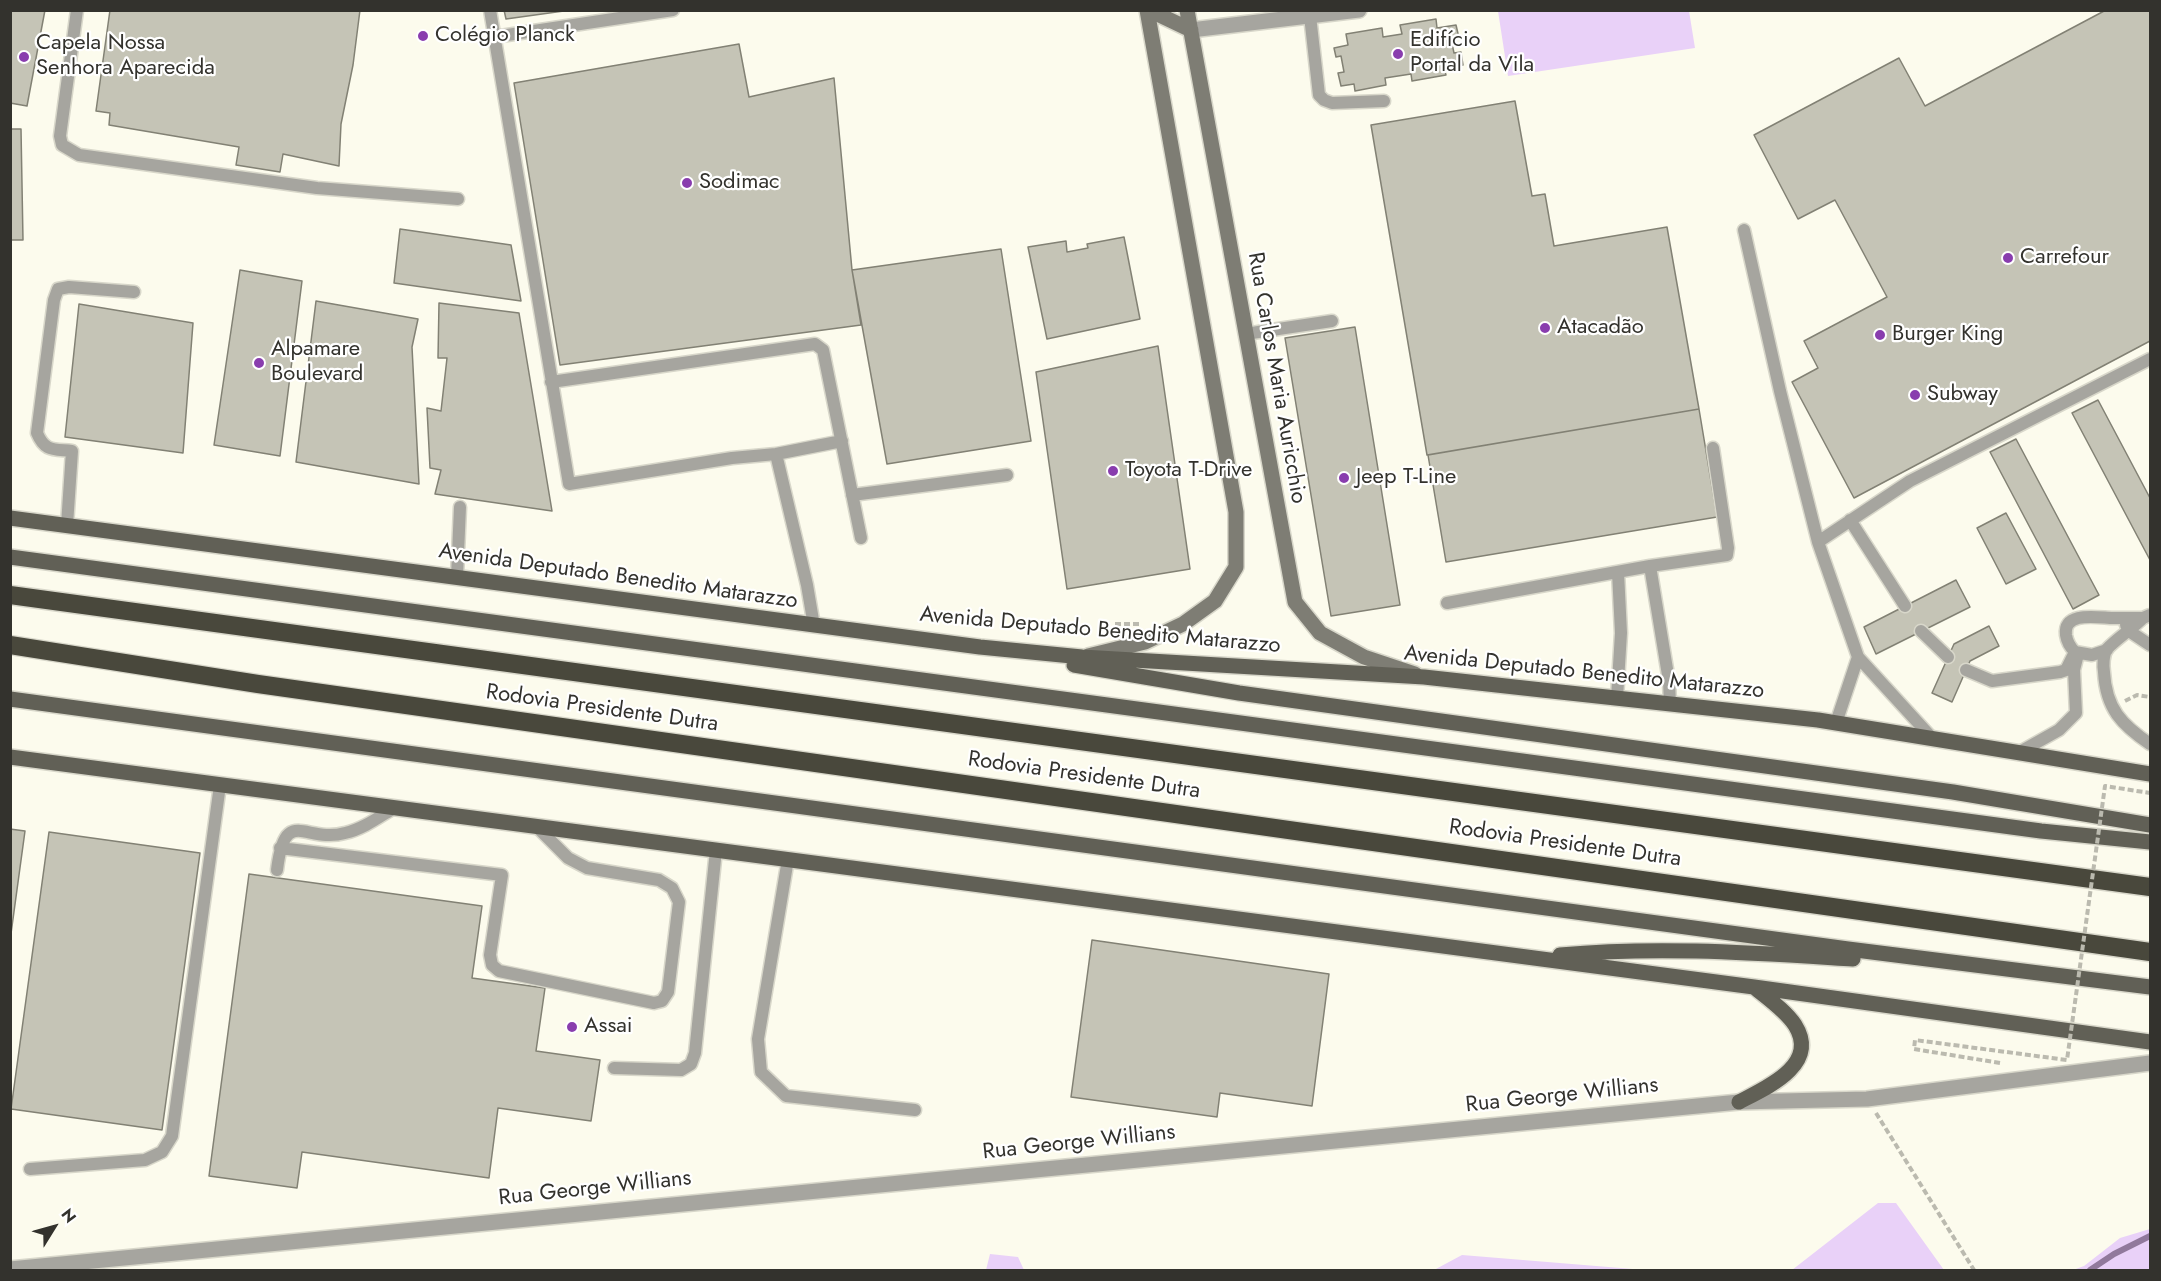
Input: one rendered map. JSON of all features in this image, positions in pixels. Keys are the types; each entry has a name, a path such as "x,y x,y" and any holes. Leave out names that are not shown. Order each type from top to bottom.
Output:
{"highway":[{"name":"Rodovia Presidente Dutra","path":"10,595 2151,887"},
{"name":"Rodovia Presidente Dutra","path":"10,645 258,684 2151,952"}],"main road":[{"path":"1148,10 1191,30"},
{"path":"1082,657 1145,642 1184,624 1215,601 1236,567 1236,512 1148,10"},
{"name":"Rua Carlos Maria Auricchio","path":"1187,10 1295,602 1320,633 1364,657 1424,677"},
{"name":"Avenida Deputado Benedito Matarazzo","path":"10,518 980,648 1082,657 1424,677 1836,723 2151,774"},
{"path":"10,557 2041,831 2151,842"},
{"path":"980,648 1239,693 1953,792 2151,825"},
{"path":"10,699 2151,987"},
{"path":"10,757 1754,987 2151,1042"},
{"path":"1533,958 1604,951 1691,950 1856,959 1924,958"},
{"path":"1739,1101 1778,1082 1787,1074 1799,1054 1800,1041 1794,1024 1754,987"}],"street":[{"path":"1191,30 1359,10"},
{"name":"Rua George Willians","path":"10,1269 1739,1101 1867,1099 2151,1063"}],"lane":[{"path":"77,10 60,136 62,145 79,155 317,188 458,199"},
{"path":"490,10 550,382 569,484 732,458 776,454 842,441"},
{"path":"494,37 673,10"},
{"path":"1310,16 1319,95 1332,103 1384,100"},
{"path":"1744,230 1780,391 1818,542 1858,657 1932,738"},
{"path":"67,525 72,451 49,449 41,444 37,433 54,300 58,289 69,286 134,292"},
{"path":"1245,334 1332,321"},
{"path":"550,382 815,344 823,350 861,538"},
{"path":"1818,542 1910,481 2151,358"},
{"path":"1447,603 1650,566 1727,555 1728,548 1713,448"},
{"path":"776,454 807,585 814,626"},
{"path":"852,495 1007,476"},
{"path":"457,577 460,507"},
{"path":"1850,520 1905,606"},
{"path":"1650,566 1669,681 1670,704"},
{"path":"1617,698 1621,633 1618,572"},
{"path":"2090,616 2147,617 2107,650 2092,655 2077,653 2068,644 2066,633 2070,622 2075,619 2090,616"},
{"path":"2123,617 2129,631 2151,645"},
{"path":"1921,632 1948,657"},
{"path":"2107,650 2103,665 2104,682 2117,717 2151,744"},
{"path":"1966,670 1992,681 2052,674 2066,670 2077,653"},
{"path":"2018,753 2059,730 2076,713 2074,670 2077,653"},
{"path":"1836,723 1858,657"},
{"path":"30,1169 146,1160 162,1152 172,1136 220,785"},
{"path":"277,870 284,837 296,830 328,835 343,834 357,829 394,808"},
{"path":"280,848 502,875 489,955 492,965 499,971 654,1003 662,1001 668,992 679,902 672,888 659,880 587,868 568,858 536,826"},
{"path":"614,1068 681,1070 691,1064 716,850"},
{"path":"788,860 758,1039 761,1072 786,1096 915,1110"}],"path":[{"path":"2000,1064 1914,1049 1915,1040 2067,1060 2105,786 2151,793"},
{"path":"1867,1099 1974,1270"}],"shaded area":[{"path":"1498,11 1689,11 1695,48 1508,76"},
{"path":"1878,1203 1896,1203 1944,1270 1792,1270"},
{"path":"2150,1229 2150,1270 2073,1270 2084,1266 2120,1238"},
{"path":"990,1254 1018,1257 1024,1270 986,1270"},
{"path":"1462,1255 1645,1270 1434,1270"}],"building":[{"name":"Capela Nossa Senhora Aparecida","path":"10,10 45,10 27,106 10,103"},
{"path":"110,10 360,10 353,65 341,124 339,166 283,154 280,172 236,165 239,147 109,125 110,113 96,111"},
{"path":"504,10 571,10 506,19"},
{"name":"Carrefour","path":"2106,10 2150,10 2150,341 1854,498 1792,382 1818,368 1804,341 1887,297 1835,200 1798,219 1754,135 1899,58 1925,106"},
{"name":"Edifício Portal da Vila","path":"1436,19 1437,28 1456,25 1459,38 1451,39 1454,53 1461,52 1463,65 1444,68 1446,75 1412,81 1411,74 1385,78 1386,85 1355,91 1354,84 1341,86 1338,73 1344,72 1341,56 1336,57 1334,48 1348,45 1346,34 1382,28 1383,37 1402,34 1400,25"},
{"name":"Sodimac","path":"739,44 749,97 834,78 852,270 861,325 560,365 514,83"},
{"name":"Atacadão","path":"1515,101 1532,196 1545,194 1554,246 1667,227 1699,409 1427,455 1371,125"},
{"path":"10,129 21,129 23,240 10,240"},
{"path":"400,229 511,245 521,301 394,283"},
{"path":"1124,237 1140,319 1047,339 1028,247 1066,241 1067,252 1088,248 1087,244"},
{"path":"1001,249 1031,441 887,464 852,270"},
{"name":"Alpamare Boulevard","path":"240,270 302,281 280,456 214,445"},
{"path":"316,301 418,319 412,347 419,484 296,462"},
{"path":"439,303 519,313 552,511 435,494 441,470 430,468 427,408 441,411 447,358 438,358"},
{"path":"79,304 193,323 183,453 65,437"},
{"name":"Jeep T-Line","path":"1355,327 1400,605 1331,616 1285,338"},
{"name":"Toyota T-Drive","path":"1158,346 1190,569 1067,589 1036,372"},
{"path":"2098,400 2150,498 2150,560 2072,413"},
{"path":"1699,409 1717,517 1446,562 1428,455"},
{"path":"2016,439 2099,595 2073,609 1990,452"},
{"path":"2006,513 2036,569 2006,584 1977,528"},
{"path":"1956,580 1970,607 1876,654 1864,627"},
{"path":"1989,626 1999,646 1970,661 1952,702 1932,693 1954,644"},
{"path":"10,829 25,831 10,941"},
{"path":"49,832 200,853 162,1130 11,1109"},
{"name":"Assai","path":"249,874 482,906 472,978 545,988 536,1051 600,1060 591,1121 498,1108 489,1178 302,1152 297,1188 209,1176"},
{"path":"1092,940 1329,974 1312,1106 1220,1093 1217,1117 1071,1097"}],"waterway":[{"path":"2090,1270 2114,1254 2150,1236"}],"place":[{"name":"Colégio Planck","path":"423,36"},
{"name":"Edifício Portal da Vila","path":"1398,54"},
{"name":"Capela Nossa Senhora Aparecida","path":"24,57"},
{"name":"Sodimac","path":"687,183"},
{"name":"Carrefour","path":"2008,258"},
{"name":"Atacadão","path":"1545,328"},
{"name":"Burger King","path":"1880,335"},
{"name":"Alpamare Boulevard","path":"259,363"},
{"name":"Subway","path":"1915,395"},
{"name":"Toyota T-Drive","path":"1113,471"},
{"name":"Jeep T-Line","path":"1344,478"},
{"name":"Assai","path":"572,1027"}]}
